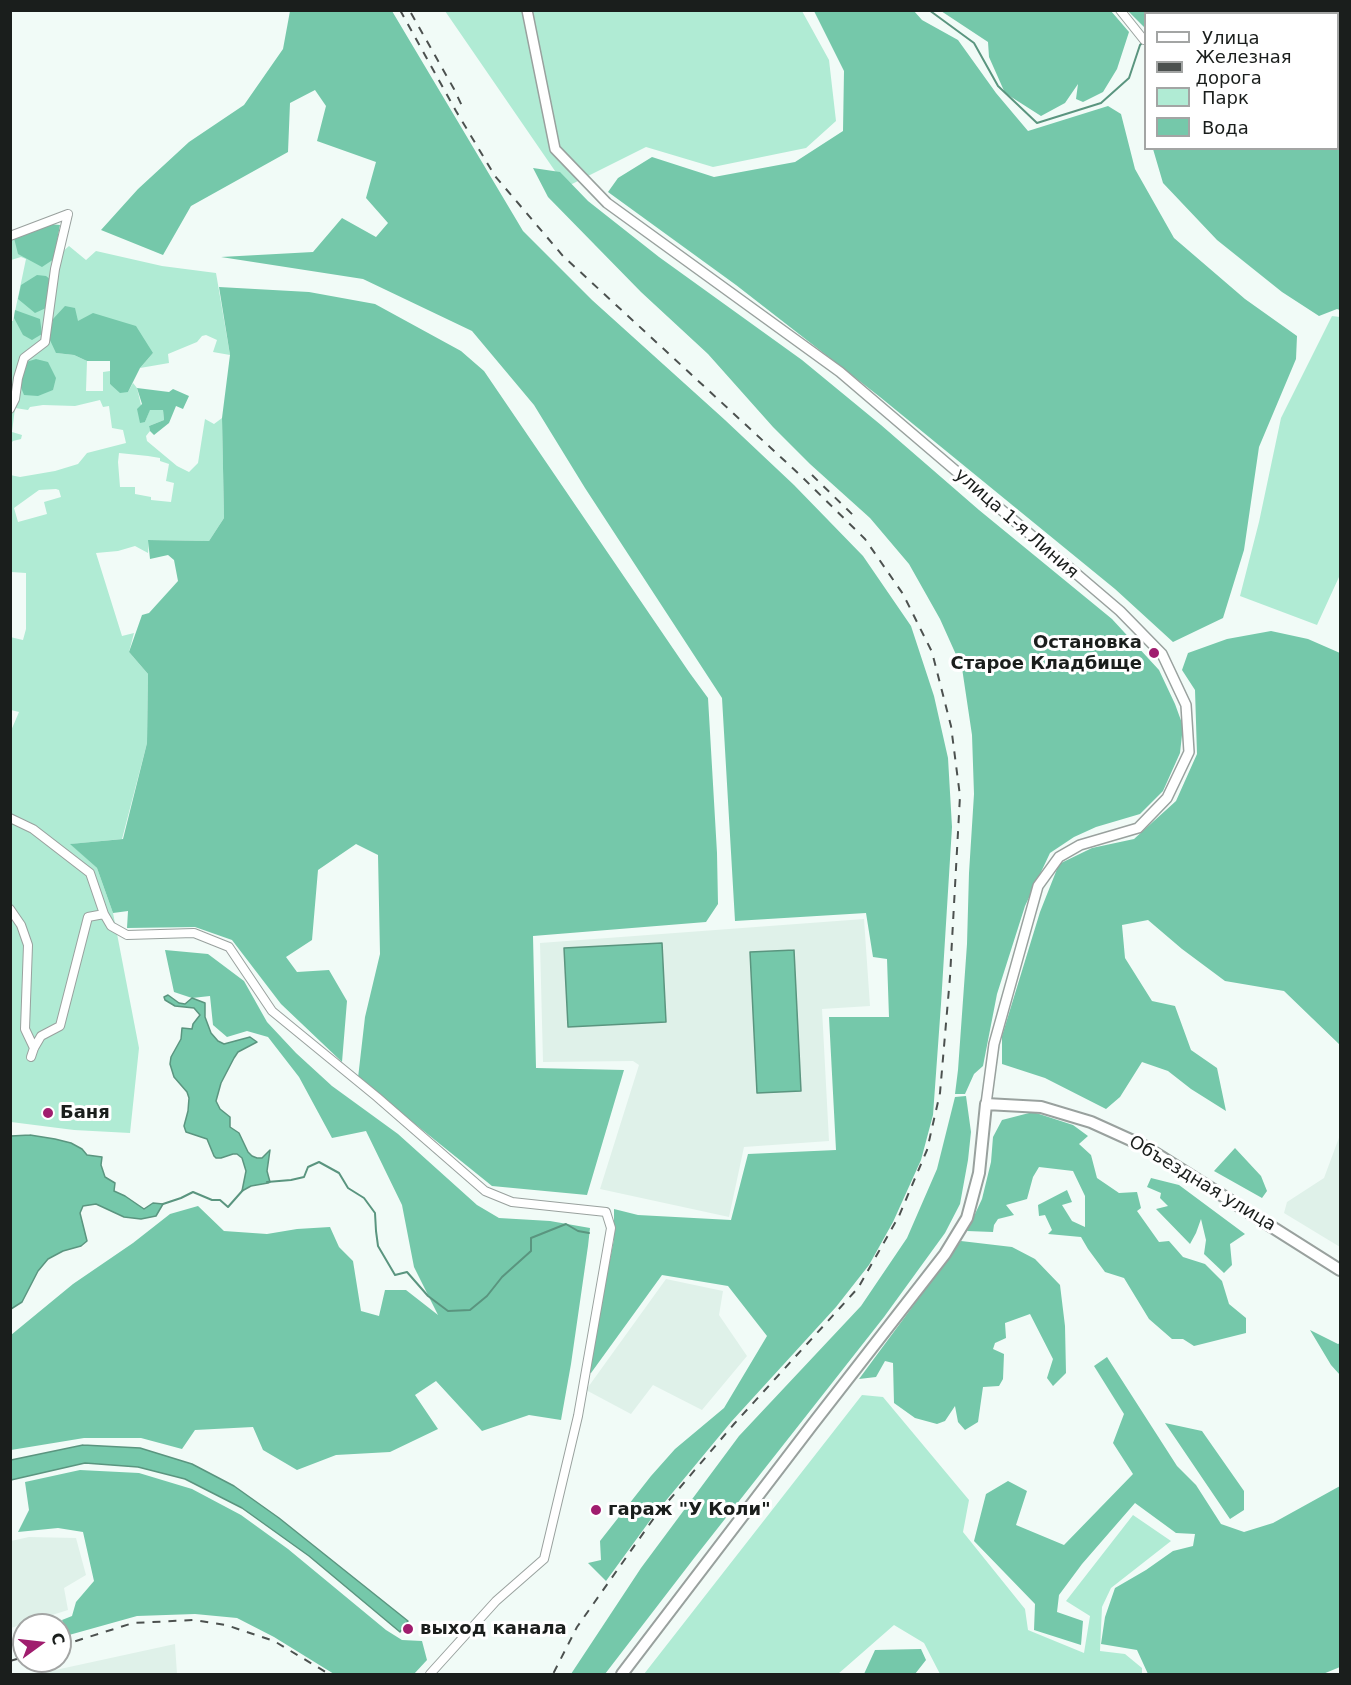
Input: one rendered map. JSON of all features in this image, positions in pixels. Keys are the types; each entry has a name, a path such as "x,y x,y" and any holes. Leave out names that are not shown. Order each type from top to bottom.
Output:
{"main road":[{"name":"Объездная улица","path":"986,1104 1041,1107 1091,1122 1133,1141 1206,1184 1341,1270"},
{"path":"622,1674 945,1254 967,1218 979,1173 986,1104"}],"street":[{"name":"улица 1-я Линия","path":"527,10 555,149 607,203 840,372 1120,611 1162,654 1186,705 1189,753 1167,798 1138,828 1080,845 1059,856 1038,886 994,1044 986,1104"},
{"path":"1120,10 1144,40"},
{"path":"10,236 68,214 55,269 45,342 24,358 15,399 10,409"},
{"path":"10,818 33,829 90,873 104,914 111,926 127,934 194,933 229,947 272,1011 485,1191 512,1202 606,1212 611,1228 578,1416 544,1558 496,1601 430,1674"},
{"path":"10,909 21,925 28,945 25,1029 34,1048"},
{"path":"31,1057 41,1036 60,1026 88,917 104,914"}],"shaded area":[{"path":"864,919 870,1006 822,1009 829,1141 744,1147 729,1217 600,1189 639,1065 633,1061 543,1062 540,943"},
{"path":"1340,1135 1340,1247 1284,1213 1287,1202 1324,1178"},
{"path":"666,1279 723,1291 719,1315 747,1356 702,1410 653,1385 631,1414 586,1390"},
{"path":"29,1537 76,1538 86,1575 64,1588 68,1610 58,1613 12,1613 11,1628 11,1541"},
{"path":"175,1644 177,1674 37,1674 72,1673 72,1666"}],"green space":[{"path":"1267,10 1340,11 1340,310 1319,316 1282,292 1217,240 1163,183 1153,150 1339,150 1339,12 1266,12"},
{"path":"290,11 392,11 523,231 592,300 794,485 863,556 911,626 934,696 948,758 952,827 941,1004 933,1115 921,1160 893,1222 869,1265 836,1307 731,1422 654,1515 606,1581 588,1563 601,1560 600,1541 675,1449 724,1408 767,1336 728,1286 662,1275 591,1373 588,1372 614,1239 614,1209 638,1215 731,1220 748,1154 836,1150 829,1017 889,1017 887,959 873,957 866,913 735,921 722,698 585,488 534,405 472,331 363,279 221,257 313,252 342,218 376,237 388,223 366,198 376,162 317,141 326,106 315,90 290,103 288,152 191,206 163,255 101,230 138,189 189,142 244,105 283,49"},
{"path":"445,11 802,11 829,60 836,121 806,148 713,167 646,147 566,187"},
{"path":"814,11 914,11 922,20 958,40 996,93 1028,131 1108,106 1121,114 1135,169 1174,238 1245,299 1297,336 1296,359 1259,447 1244,550 1223,618 1173,642 1115,589 880,397 736,285 608,192 618,178 652,157 714,177 795,162 843,131 844,71"},
{"path":"941,11 1111,11 1129,32 1117,69 1103,92 1083,102 1076,99 1078,84 1065,103 1041,116 1005,93 989,57 988,42"},
{"path":"1128,11 1247,11 1144,12 1144,27"},
{"path":"533,168 560,172 588,201 659,257 802,360 881,425 979,510 1112,619 1159,670 1175,704 1183,726 1180,753 1163,791 1140,814 1096,827 1074,837 1050,853 1025,906 997,994 983,1066 974,1074 965,1094 955,1094 967,944 974,794 972,735 962,668 940,619 909,564 870,518 810,464 773,427 708,354 641,292 548,197"},
{"path":"49,224 60,225 54,259 42,267 18,254 14,238"},
{"path":"14,238 54,259 69,246 86,260 96,251 162,266 216,273 230,355 213,352 217,340 206,335 197,342 168,354 169,363 140,368 153,353 56,353 74,355 87,361 86,391 103,391 103,372 110,371 110,384 128,392 133,383 137,388 145,422 150,409 163,410 164,420 149,426 147,441 177,466 189,472 198,463 205,419 214,424 222,418 224,518 209,541 149,540 148,553 135,546 118,551 96,553 122,636 134,633 129,652 148,674 147,743 122,839 71,844 97,868 113,913 139,1048 130,1133 74,1130 11,1122 10,733 19,712 11,710 10,637 23,640 26,629 26,573 11,572 10,475 20,477 55,471 78,464 87,453 126,443 123,430 112,428 109,406 103,407 100,400 75,406 43,405 30,407 28,410 15,408 12,432 22,435 21,439 11,443 11,321 13,321 26,259 21,257 11,260 11,240","holes":["119,453 160,458 160,461 169,464 166,481 174,483 171,502 151,500 151,497 135,494 135,487 120,487","39,490 59,490 61,497 44,502 47,514 18,522 14,508"]},
{"path":"37,275 46,276 51,280 46,308 35,313 18,299 21,285"},
{"path":"219,287 309,292 375,304 461,351 484,371 708,698 718,904 706,922 533,936 536,1068 624,1070 587,1195 492,1186 358,1078 365,1017 380,954 378,855 356,844 318,870 312,940 286,957 297,972 329,970 347,1001 342,1062 281,1004 232,940 195,927 127,928 128,911 113,913 97,868 70,844 123,839 147,743 148,674 129,652 142,615 149,613 178,581 174,560 168,555 150,559 148,540 209,541 224,518 222,418 230,355"},
{"path":"65,306 75,308 78,321 93,313 136,326 153,353 140,368 128,392 120,393 110,384 110,361 87,361 74,355 56,353 49,338 53,319"},
{"path":"15,310 40,319 42,334 32,340 23,335 14,318"},
{"path":"1332,316 1340,317 1340,578 1317,625 1240,596 1259,522 1281,418"},
{"path":"36,359 48,362 56,378 53,390 38,396 24,395 20,385 26,362"},
{"path":"137,388 169,392 173,389 189,396 183,409 176,406 169,423 154,435 149,426 164,420 163,410 150,410 145,422 140,423 137,409 142,404"},
{"path":"1271,631 1308,639 1340,653 1340,1045 1284,991 1225,981 1148,920 1122,925 1125,958 1152,1001 1175,1006 1191,1050 1217,1068 1226,1111 1168,1071 1142,1062 1120,1097 1106,1109 1045,1078 1002,1064 1002,1036 1040,912 1059,864 1092,848 1134,839 1176,801 1197,754 1195,690 1182,670 1188,653 1227,639"},
{"path":"165,950 208,954 244,981 267,1022 296,1053 332,1086 398,1134 477,1205 499,1218 550,1221 590,1228 561,1420 529,1415 482,1431 436,1381 415,1395 438,1429 390,1452 336,1455 297,1470 263,1450 253,1427 195,1430 182,1449 141,1438 84,1438 11,1450 11,1335 73,1284 133,1243 170,1214 198,1206 224,1231 267,1234 330,1227 339,1247 353,1261 361,1311 379,1316 385,1290 406,1290 438,1315 414,1267 402,1205 366,1131 332,1138 299,1077 268,1037 247,1031 227,1037 213,1025 210,996 192,998 174,992"},
{"path":"966,1096 971,1132 968,1160 960,1204 945,1233 884,1317 605,1674 571,1674 641,1568 739,1436 861,1306 907,1238 937,1169 955,1097"},
{"path":"1033,1112 1073,1125 1088,1136 1079,1144 1091,1155 1097,1178 1119,1193 1137,1192 1141,1208 1137,1211 1159,1242 1169,1241 1183,1257 1205,1264 1222,1281 1229,1304 1246,1318 1246,1333 1194,1346 1183,1339 1172,1339 1149,1319 1124,1278 1105,1272 1081,1237 1048,1234 1052,1230 1045,1215 1039,1216 1038,1205 1067,1190 1072,1202 1062,1205 1072,1221 1085,1227 1085,1196 1073,1171 1039,1167 1033,1177 1027,1199 1006,1205 1014,1215 998,1219 993,1232 967,1231 982,1199 991,1162 993,1137 1002,1120"},
{"path":"1235,1148 1261,1176 1267,1191 1262,1198 1214,1171"},
{"path":"1151,1178 1179,1185 1245,1234 1230,1244 1232,1265 1224,1273 1204,1254 1206,1240 1201,1219 1190,1244 1156,1209 1168,1206 1160,1198 1161,1193 1147,1187"},
{"path":"961,1241 1012,1247 1035,1259 1060,1285 1065,1326 1066,1373 1053,1386 1047,1378 1053,1359 1030,1314 1005,1323 1006,1338 995,1343 993,1349 1004,1354 1003,1379 999,1386 983,1387 978,1422 965,1430 958,1422 955,1406 945,1421 937,1424 915,1418 894,1403 893,1363 885,1361 876,1377 859,1379"},
{"path":"1310,1330 1340,1343 1340,1375 1331,1365"},
{"path":"1107,1357 1177,1466 1196,1485 1221,1524 1244,1532 1273,1523 1340,1486 1340,1667 1323,1674 1148,1674 1137,1650 1101,1644 1105,1617 1115,1588 1173,1551 1193,1546 1195,1534 1176,1533 1135,1503 1082,1564 1059,1595 1057,1612 1083,1621 1081,1645 1034,1630 1035,1604 974,1541 986,1494 1008,1481 1027,1491 1016,1525 1064,1545 1133,1474 1113,1443 1124,1414 1094,1366"},
{"path":"862,1395 883,1397 969,1500 963,1532 1025,1609 1028,1630 1084,1653 1090,1616 1066,1601 1133,1515 1171,1541 1111,1588 1102,1607 1100,1651 1125,1654 1142,1668 1142,1674 940,1674 924,1643 894,1625 838,1674 644,1674"},
{"path":"1165,1423 1202,1431 1244,1491 1244,1510 1230,1519"},
{"path":"80,1470 139,1473 192,1489 241,1515 288,1549 386,1630 402,1640 422,1641 427,1660 414,1674 334,1674 274,1637 237,1618 195,1614 137,1616 72,1634 72,1616 76,1602 94,1581 83,1532 58,1528 18,1532 29,1510 25,1482"},
{"path":"921,1649 926,1660 915,1674 864,1674 875,1650"}],"water":[{"path":"662,943 666,1022 568,1027 564,948"},
{"path":"794,950 801,1091 757,1093 750,952"},
{"path":"168,995 179,1003 185,1004 192,998 205,1003 205,1017 211,1033 218,1041 224,1044 250,1037 257,1042 238,1052 221,1083 216,1101 220,1109 230,1117 230,1127 239,1133 252,1156 262,1158 270,1150 267,1171 270,1182 251,1186 242,1191 246,1171 242,1158 233,1154 216,1158 207,1139 186,1132 184,1126 189,1098 187,1092 174,1077 170,1064 171,1057 181,1039 182,1028 192,1029 200,1015 194,1008 175,1006 165,1000 164,997"},
{"path":"30,1135 71,1143 87,1155 102,1157 101,1165 105,1177 115,1183 114,1191 144,1209 153,1203 163,1204 156,1216 141,1219 124,1217 96,1204 83,1206 80,1213 87,1241 81,1246 63,1251 48,1259 38,1271 22,1302 11,1309 11,1136"},
{"path":"83,1445 140,1448 192,1464 234,1486 279,1518 408,1621 400,1632 309,1556 242,1508 185,1479 138,1467 85,1463 11,1480 11,1460"}],"waterway":[{"path":"929,10 974,43 998,86 1037,123 1101,103 1129,78 1140,45 1144,41"},
{"path":"267,1182 304,1177 308,1167 319,1162 339,1173 348,1188 364,1198 375,1213 378,1246 395,1275 407,1272 428,1296 448,1311 470,1310 487,1296 502,1277 531,1251 531,1238 566,1224 578,1231 589,1233"},
{"path":"163,1204 193,1192 212,1200 220,1200 228,1207 243,1190"}],"railway":[{"path":"400,10 495,176 563,256 799,474 865,539 903,594 932,652 951,726 960,796 950,977 940,1093 927,1150 899,1216 858,1288 734,1424 654,1518 577,1627 553,1674"},
{"path":"411,13 463,108"},
{"path":"812,475 857,519"},
{"path":"72,1642 133,1623 193,1620 226,1625 274,1641 329,1674"}],"place":[{"name":"Остановка Старое Кладбище","path":"1154,653"},
{"name":"Баня","path":"48,1113"},
{"name":"гараж \"У Коли\"","path":"596,1510"},
{"name":"выход канала","path":"408,1629"}]}
